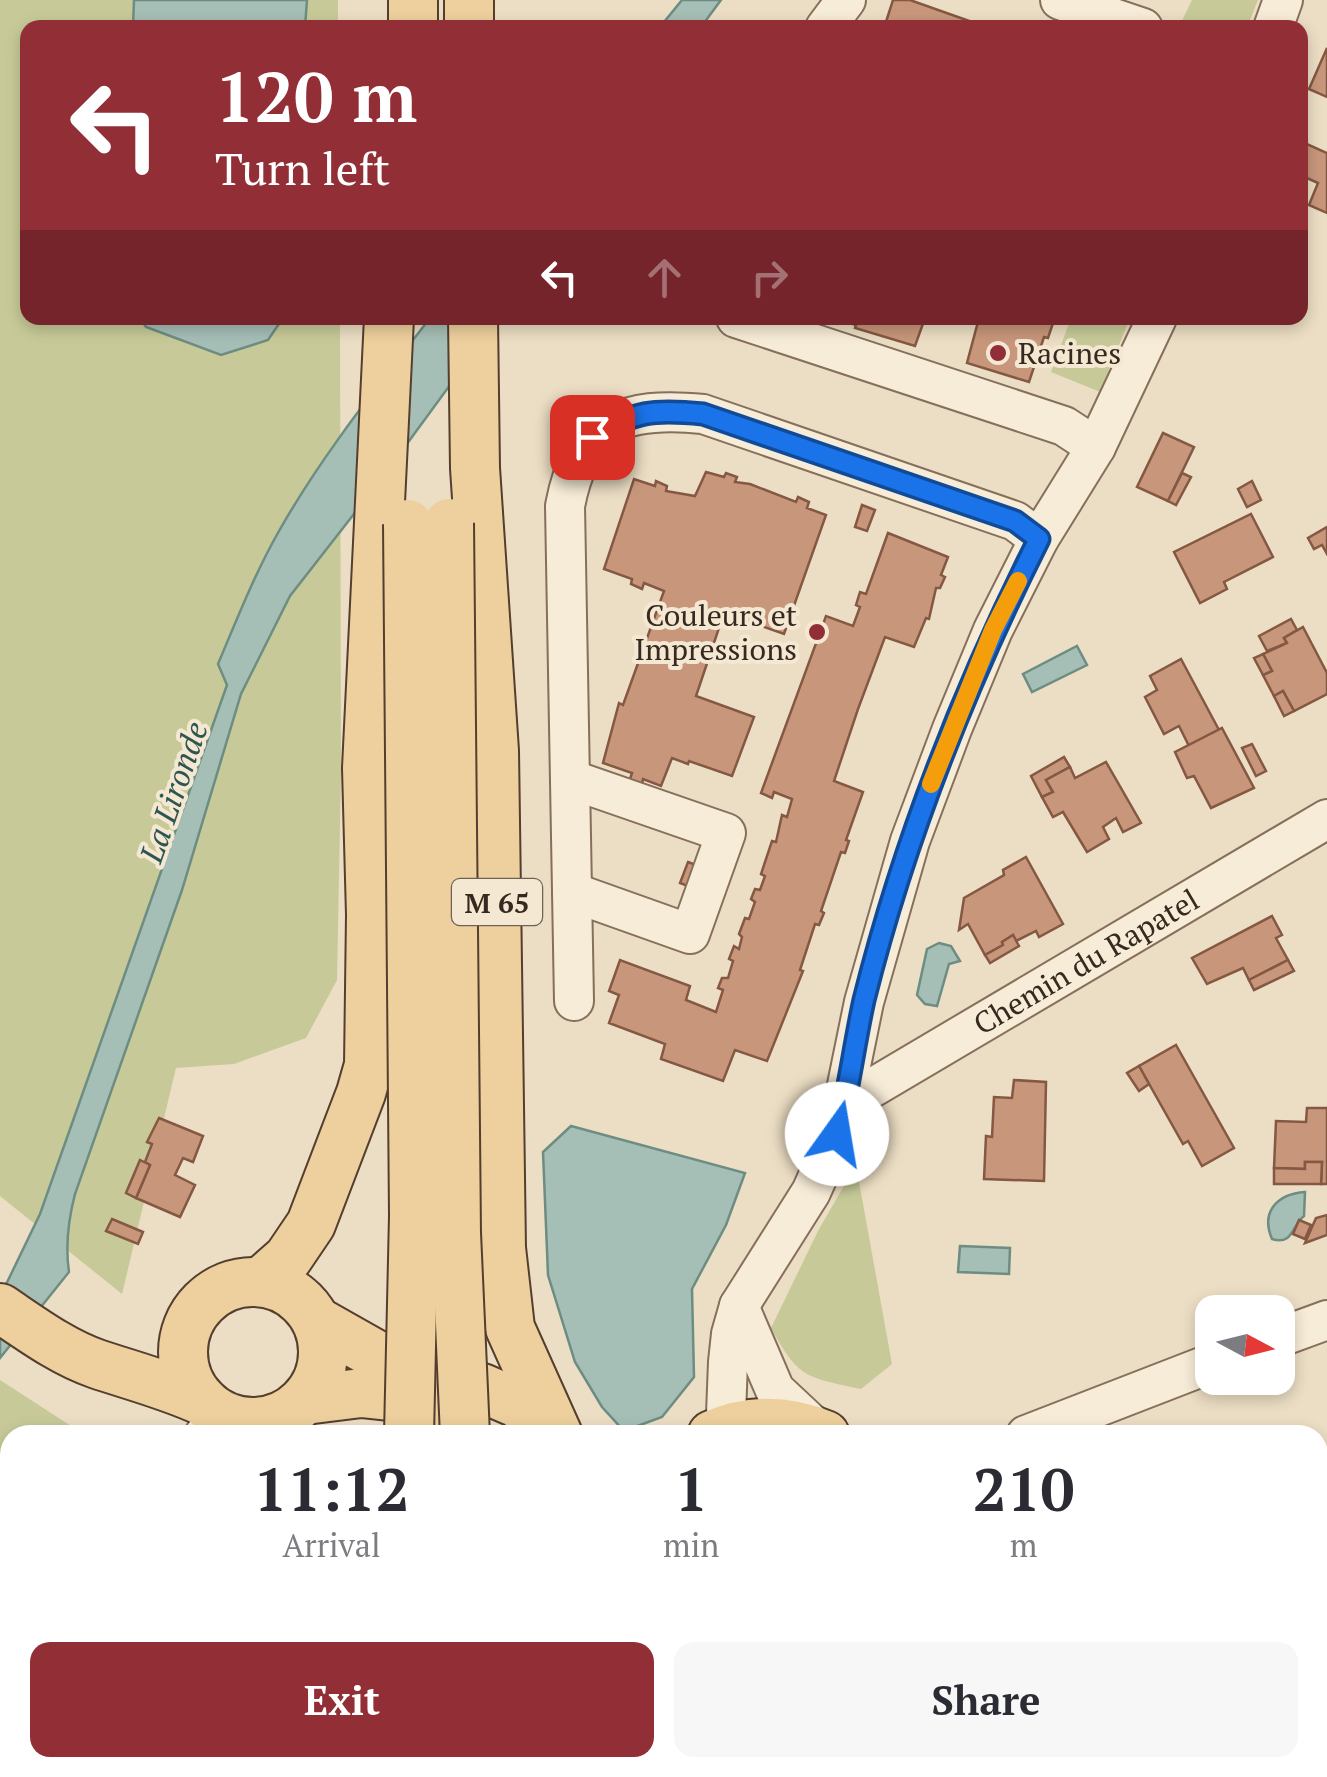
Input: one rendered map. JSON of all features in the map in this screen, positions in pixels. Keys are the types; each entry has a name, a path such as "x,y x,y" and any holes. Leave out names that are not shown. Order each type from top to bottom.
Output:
{"main road":[{"name":"M 65","path":"262,1281 288,1258 311,1224 369,1065 367,768 408,331 465,356"},
{"name":"M 65","path":"409,1425 428,524 465,356"},
{"name":"M 65","path":"465,356 494,751 502,1264 510,1328 554,1425"},
{"name":"M 65","path":"395,464 428,524 464,1425"},
{"path":"18,1320 81,1358 171,1386 224,1421 254,1422 282,1416 305,1400 322,1371 324,1354 318,1322 304,1302 285,1288 262,1281 220,1288 191,1319 184,1339 183,1362 188,1382 224,1421"},
{"path":"318,1322 387,1361 482,1388 516,1403 545,1425"},
{"path":"112,1367 164,1353 184,1339"},
{"path":"305,1400 361,1393 429,1398 503,1425"},
{"path":"741,1425 791,1425"}],"street":[{"path":"1060,0 1119,20"},
{"path":"757,325 1064,426 1096,447"},
{"path":"723,1425 731,1334 739,1306 811,1192 837,1134 864,1002 910,841 993,630 1039,539 1096,447 1154,325"},
{"path":"574,1002 565,506 572,470 592,437 626,416 666,410 703,414 1015,521 1039,539"},
{"path":"570,779 726,833 690,934 572,892"},
{"name":"Chemin du Rapatel","path":"845,1104 1327,819"},
{"path":"739,1306 775,1390 813,1425"},
{"path":"1295,1332 1327,1320"},
{"path":"1052,1425 1195,1370"}],"green space":[{"path":"0,0 338,0 338,20 20,20 20,325 340,325 341,773 337,980 306,1038 234,1064 176,1068 122,1294 0,1196"},
{"path":"1192,0 1258,0 1250,20 1182,20"},
{"path":"1068,325 1127,325 1100,392 1051,372"},
{"path":"856,1165 892,1364 861,1389 816,1378 797,1367 771,1328 818,1231"},
{"path":"0,1380 70,1425 0,1425"}],"water":[{"path":"134,0 307,0 306,20 133,20"},
{"path":"682,0 721,0 706,20 666,20"},
{"path":"278,325 268,340 221,355 146,327"},
{"name":"La Lironde","path":"425,325 494,325 290,596 241,694 182,890 75,1194 68,1233 69,1272 0,1358 0,1297 40,1214 227,685 218,664 279,531 351,422"},
{"path":"1077,646 1087,665 1032,692 1023,674"},
{"path":"939,943 951,946 960,961 949,964 937,1006 925,1004 917,995 927,949"},
{"path":"571,1126 745,1173 726,1225 692,1289 694,1377 662,1417 640,1425 618,1425 602,1407 575,1362 548,1275 543,1152"},
{"path":"1305,1192 1304,1216 1284,1240 1272,1239 1268,1220 1274,1206 1287,1196"},
{"path":"960,1246 1010,1248 1009,1274 958,1272"}],"building":[{"path":"893,0 910,0 966,20 887,20"},
{"path":"1327,48 1327,97 1309,89"},
{"path":"1308,145 1327,153 1327,213 1309,205 1318,183 1308,179"},
{"path":"856,325 922,325 915,346 855,328"},
{"path":"977,325 1052,325 1048,338 1044,337 1029,382 967,363"},
{"path":"1163,433 1194,447 1168,501 1137,487"},
{"path":"706,472 724,477 726,473 737,477 735,482 796,502 798,497 809,502 807,508 826,515 784,634 724,613 696,696 754,717 732,776 672,758 661,786 643,779 642,785 630,779 632,773 603,763 619,703 623,705 664,591 644,583 642,589 631,584 632,579 604,569 634,479 655,486 656,481 667,486 666,491 695,496"},
{"path":"1182,473 1191,477 1176,505 1168,501"},
{"path":"1252,481 1261,500 1247,507 1238,489"},
{"path":"862,505 875,510 867,531 855,527"},
{"path":"1251,514 1273,557 1224,582 1227,589 1200,603 1174,552"},
{"path":"1327,527 1327,554 1322,545 1314,549 1308,538"},
{"path":"888,533 948,557 941,575 945,577 940,588 936,588 929,619 926,618 914,647 885,637 858,709 834,781 863,792 845,853 841,852 821,911 824,913 819,925 815,924 800,970 803,971 767,1061 735,1050 723,1081 661,1059 665,1044 609,1023 619,995 609,991 620,960 690,986 686,1000 716,1012 723,990 718,988 722,978 728,978 733,961 729,959 734,946 739,949 739,934 755,902 751,899 755,889 760,890 772,841 776,842 782,815 787,817 792,799 774,792 772,798 761,793 826,616 853,626 860,607 856,605 860,592 866,594"},
{"path":"1291,619 1297,630 1284,638 1287,643 1267,651 1259,636"},
{"path":"1303,627 1327,673 1327,694 1294,711 1283,691 1274,696 1263,675 1272,671 1263,654 1287,643 1284,638"},
{"path":"1263,654 1272,671 1263,675 1254,658"},
{"path":"1181,659 1219,730 1189,746 1179,726 1164,734 1145,697 1157,690 1150,676"},
{"path":"1283,691 1294,711 1284,716 1274,696"},
{"path":"1222,728 1254,788 1211,808 1194,776 1187,778 1175,752"},
{"path":"1252,744 1266,771 1256,776 1242,748"},
{"path":"1064,757 1070,767 1046,780 1053,792 1042,797 1031,776"},
{"path":"1106,762 1141,823 1123,832 1116,818 1103,827 1109,839 1087,852 1063,812 1053,817 1042,797 1053,792 1046,780 1070,767 1075,778"},
{"path":"1026,857 1063,924 1039,937 1036,931 1016,941 1013,935 985,955 968,924 959,930 964,898"},
{"path":"688,862 701,867 693,888 680,883"},
{"path":"1272,916 1282,935 1276,938 1288,960 1249,980 1243,968 1207,984 1192,958"},
{"path":"1013,935 1019,946 990,963 985,955"},
{"path":"1288,960 1294,971 1254,990 1249,980"},
{"path":"1176,1045 1234,1148 1202,1166 1188,1141 1183,1144 1139,1066"},
{"path":"1139,1066 1149,1084 1139,1091 1127,1073"},
{"path":"1014,1080 1046,1082 1044,1181 984,1179 986,1136 992,1137 994,1097 1012,1098"},
{"path":"1307,1108 1327,1108 1327,1184 1321,1184 1322,1162 1305,1162 1305,1169 1274,1168 1276,1121 1306,1122"},
{"path":"159,1118 203,1136 193,1162 183,1158 175,1175 195,1185 180,1217 136,1198 150,1165 145,1162 152,1144 147,1142"},
{"path":"140,1160 150,1165 136,1198 126,1193"},
{"path":"1305,1162 1322,1162 1321,1184 1274,1184 1274,1168 1305,1169"},
{"path":"1327,1215 1327,1235 1305,1243 1316,1218"},
{"path":"112,1219 143,1232 138,1244 106,1231"},
{"path":"1299,1220 1311,1225 1305,1239 1293,1234"}],"slow traffic":[{"path":"931,784 993,630 1018,581"}],"place":[{"name":"Racines","path":"998,353"},
{"name":"Couleurs et Impressions","path":"817,632"}],"route":[{"path":"592,437 626,416 666,410 703,414 1015,521 1039,539 993,630 910,841 864,1002 837,1134"}]}
